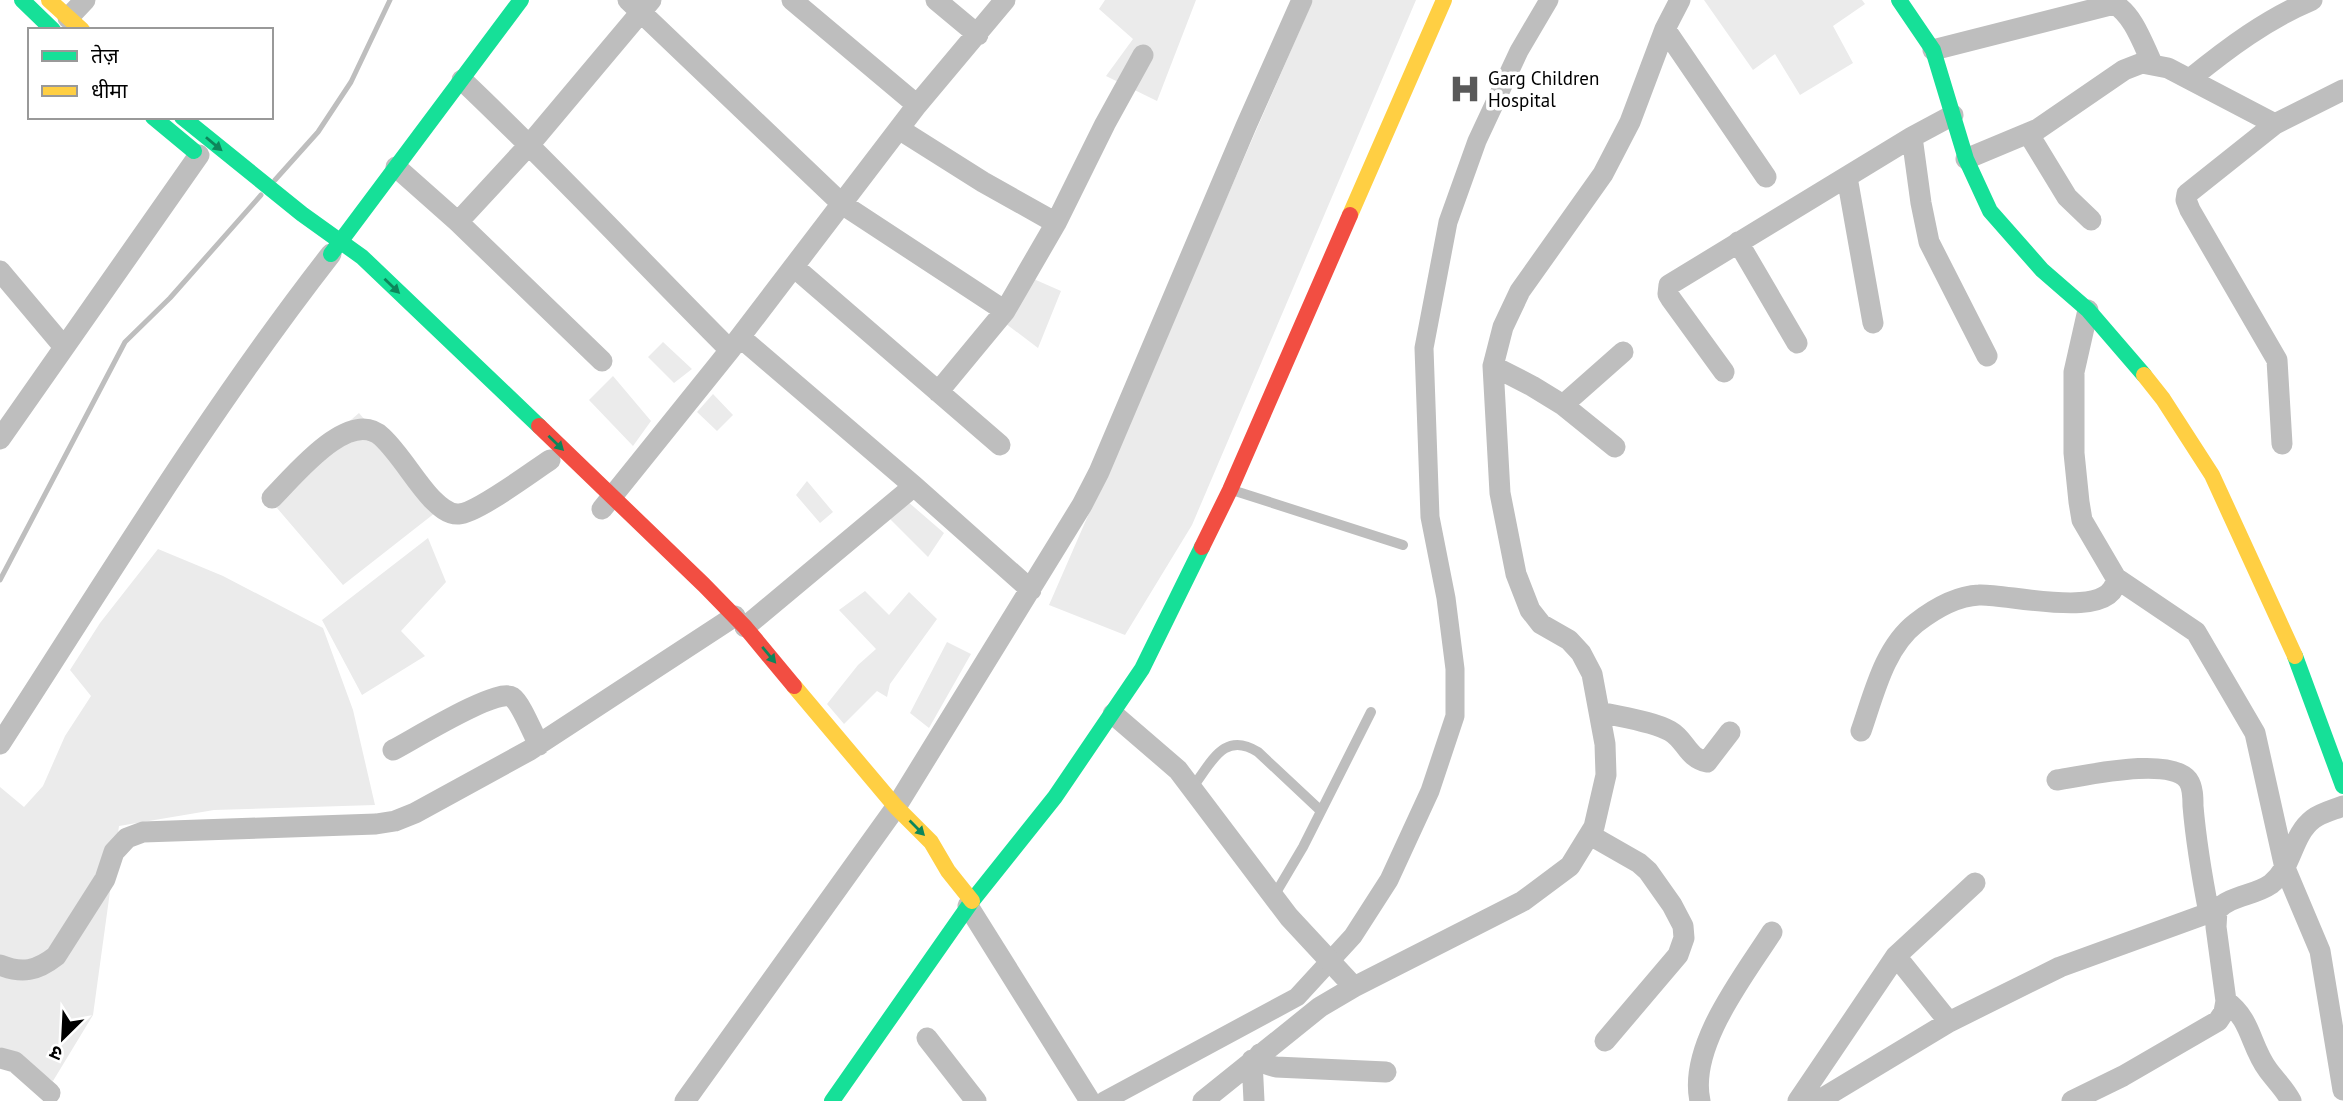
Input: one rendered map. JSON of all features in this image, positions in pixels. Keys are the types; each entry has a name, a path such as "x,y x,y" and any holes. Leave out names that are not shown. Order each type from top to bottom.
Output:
{"street":[{"path":"22,0 68,26"},
{"path":"49,0 68,26"},
{"path":"68,26 85,0"},
{"path":"0,744 328,246 396,167 522,0"},
{"path":"792,0 917,105"},
{"path":"936,0 978,35"},
{"path":"607,510 917,105 1005,0"},
{"path":"685,1101 888,816 1082,505 1099,472 1302,0"},
{"path":"832,1101 970,903 1032,828 1113,714 1148,657 1230,490 1444,0"},
{"path":"1203,1101 1320,1007 1522,901 1570,866 1590,835 1600,806 1606,775 1600,712 1592,674 1581,653 1569,640 1541,624 1530,610 1516,574 1500,493 1493,366 1503,327 1520,291 1603,174 1630,122 1665,29 1681,0"},
{"path":"1899,0 1933,50 1966,159 1990,211 2042,270 2088,310 2120,345 2163,399 2212,475 2255,564 2299,666 2343,786"},
{"path":"2189,79 2245,37 2303,2"},
{"path":"458,222 530,144 640,4 842,204 1005,311"},
{"path":"1933,50 2105,5 2124,4 2152,63"},
{"path":"1665,29 1766,177"},
{"path":"938,392 1005,311 1056,223 1143,55"},
{"path":"1966,159 2038,129 2124,71 2142,63 2152,63 2189,79 2275,124"},
{"path":"462,80 530,144 645,265 735,343 914,486 1031,590"},
{"path":"2282,444 2277,360 2186,201 2187,194 2275,124 2343,90"},
{"path":"1724,372 1671,299 1667,289 1672,282 1953,115"},
{"path":"0,439 64,347 203,159 155,119"},
{"path":"184,119 302,214 328,246 361,278"},
{"path":"899,129 983,182 1056,223"},
{"path":"2028,133 2067,197 2091,220"},
{"path":"1912,137 1921,203 1930,242 1987,356"},
{"path":"396,167 458,222 602,361"},
{"path":"1847,177 1873,323"},
{"path":"1738,242 1797,343"},
{"path":"328,246 362,257 607,510 734,623 888,816 931,842 1090,1101"},
{"path":"794,267 1000,445"},
{"path":"0,271 64,347"},
{"path":"2088,310 2074,372 2074,453 2082,520 2116,578 2196,632 2255,733 2285,868 2320,951 2343,1090"},
{"path":"1563,405 1623,352"},
{"path":"1493,366 1563,405 1615,447"},
{"path":"272,498 309,461 336,439 349,430 358,428 368,429 384,438 430,497 442,509 452,513 468,511 512,486 550,459"},
{"path":"0,965 16,971 45,965 56,957 104,879 114,852 127,838 143,832 376,824 395,821 415,813 539,745 734,623 914,486"},
{"path":"607,510 734,623 804,723"},
{"path":"1861,731 1880,675 1897,645 1906,632 1932,612 1951,602 1980,595 2064,604 2082,603 2111,591 2116,585 2116,578"},
{"path":"393,750 484,701 505,695 512,696 517,703 539,745"},
{"path":"1600,712 1668,730 1678,737 1692,756 1707,762 1730,733"},
{"path":"1113,714 1178,770 1289,917 1354,987"},
{"path":"2057,780 2118,771 2159,769 2173,770 2191,783 2196,844 2213,911 2226,1001 2224,1012 2218,1021 2123,1076 2072,1101"},
{"path":"1818,1101 1949,1022 2060,967 2213,911 2224,902 2261,890 2273,882 2285,868 2304,827 2315,817 2343,806"},
{"path":"1590,835 1631,858 1648,872 1672,905 1683,926 1684,938 1678,954 1605,1041"},
{"path":"920,854 932,864 948,871"},
{"path":"1798,1101 1895,956 1975,883"},
{"path":"1700,1101 1698,1077 1702,1056 1720,1016 1772,932"},
{"path":"1895,956 1949,1022"},
{"path":"2226,1001 2243,1016 2267,1070 2284,1088 2291,1101"},
{"path":"927,1038 976,1101"},
{"path":"1256,1057 1276,1067 1386,1072"},
{"path":"1254,1101 1256,1057"},
{"path":"0,1058 15,1062 50,1093"}],"lane":[{"path":"1230,490 1403,545"},
{"path":"1274,896 1371,712"},
{"path":"1192,788 1227,745 1246,745 1258,752 1321,811"}],"shaded area":[{"path":"1105,0 1196,0 1157,101 1106,76 1133,39 1099,9"},
{"path":"1313,0 1416,0 1192,525 1125,635 1049,605"},
{"path":"1704,0 1862,0 1865,4 1833,26 1853,63 1800,95 1775,54 1753,70"},
{"path":"1020,273 1061,291 1038,348 997,317"},
{"path":"663,342 692,369 674,383 648,357"},
{"path":"613,376 651,421 633,446 589,400"},
{"path":"713,394 733,415 717,431 697,412"},
{"path":"359,413 440,509 343,585 265,494"},
{"path":"807,481 833,512 820,523 796,495"},
{"path":"907,501 944,533 928,557 888,517"},
{"path":"428,538 446,582 401,631 425,656 362,695 322,620"},
{"path":"158,549 223,576 323,628 353,710 375,805 214,810 119,826 93,1015 53,1081 0,1047 0,787 24,807 43,786 65,736 91,696 70,670 100,623"},
{"path":"865,591 889,615 909,592 937,619 890,684 887,697 877,691 844,724 827,704 858,665 876,649 839,610"},
{"path":"947,642 971,654 929,728 910,713"}],"waterway":[{"path":"275,180 318,132 351,82 390,0"},
{"path":"1104,1101 1297,997 1353,936 1389,880 1430,791 1455,716 1455,669 1446,598 1430,517 1424,348 1448,222 1477,141 1519,51 1549,0"},
{"path":"0,580 125,342 170,298 261,195"}],"traffic: fast":[{"path":"22,0 51,28"},
{"path":"331,254 521,0"},
{"path":"1899,0 1933,50 1966,159 1990,211 2042,270 2088,310 2144,375"},
{"path":"155,119 194,151"},
{"path":"184,119 302,214 362,257 539,426"},
{"path":"832,1101 972,901 1055,797 1142,669 1202,547"},
{"path":"2295,656 2343,786"}],"traffic: slow":[{"path":"49,0 80,28"},
{"path":"1350,215 1444,0"},
{"path":"2144,375 2163,399 2212,475 2295,656"},
{"path":"794,686 896,807 931,842 948,871 972,901"}],"traffic: jam":[{"path":"1202,547 1230,490 1350,215"},
{"path":"539,426 704,585 745,627 794,686"}],"place":[{"name":"Garg Children Hospital","path":"1465,89"}]}
